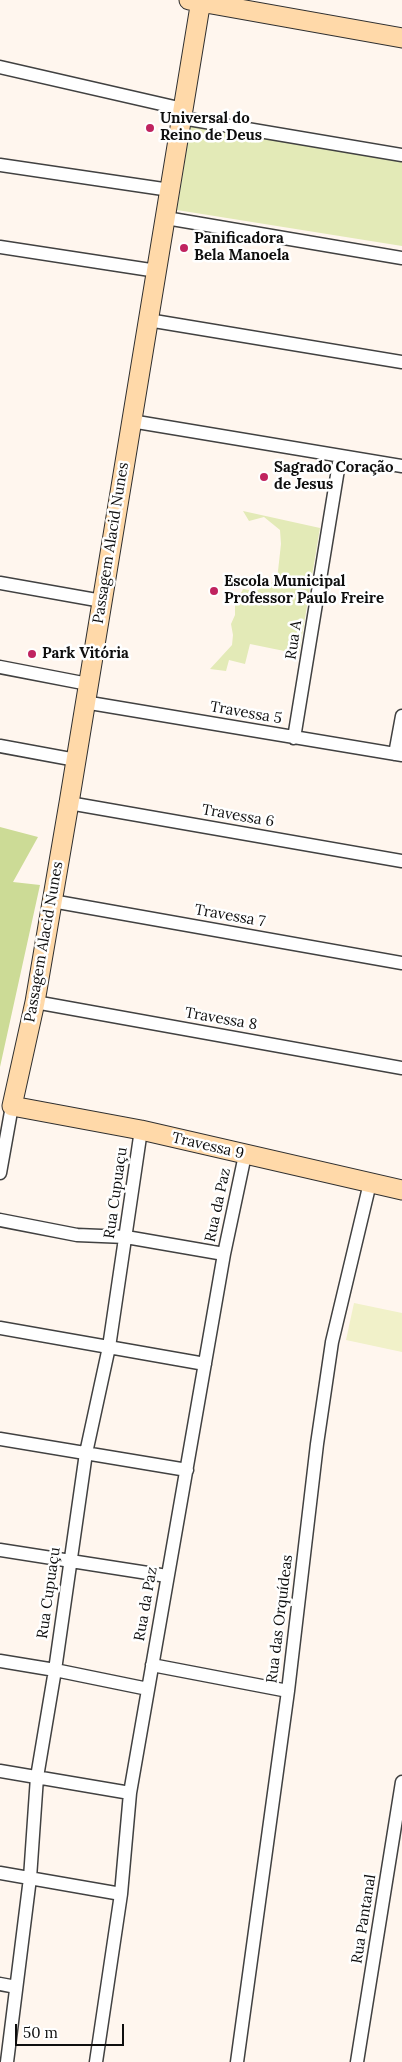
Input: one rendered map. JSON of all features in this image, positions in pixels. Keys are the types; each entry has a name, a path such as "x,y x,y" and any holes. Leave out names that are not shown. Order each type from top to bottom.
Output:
{"street":[{"path":"197,1 241,11 402,38"},
{"name":"Passagem Alacid Nunes","path":"0,1172 34,1002 69,803 166,218 197,1"},
{"path":"0,67 182,114 402,154"},
{"path":"0,164 170,190"},
{"path":"166,218 402,258"},
{"path":"0,247 157,271"},
{"path":"148,320 402,362"},
{"path":"131,421 402,466"},
{"name":"Rua A","path":"294,738 340,457"},
{"path":"0,582 102,601"},
{"name":"Travessa 5","path":"0,667 86,693 294,738 399,754"},
{"path":"399,754 402,716"},
{"path":"0,746 76,760"},
{"name":"Travessa 6","path":"69,803 402,861"},
{"name":"Travessa 7","path":"52,901 402,963"},
{"name":"Travessa 8","path":"34,1002 402,1068"},
{"name":"Travessa 9","path":"12,1106 142,1130 402,1190"},
{"name":"Rua Cupuaçu","path":"7,2062 30,1878 37,1777 55,1670 86,1453 109,1347 142,1130"},
{"name":"Rua da Paz","path":"96,2062 121,1894 130,1793 224,1254 245,1155"},
{"name":"Rua das Orquídeas","path":"237,2062 288,1691 317,1444 331,1352 370,1183"},
{"path":"0,1220 77,1235 126,1237 224,1254"},
{"path":"0,1328 205,1364"},
{"path":"0,1439 186,1470"},
{"path":"0,1550 167,1576"},
{"path":"0,1661 148,1689"},
{"path":"152,1665 288,1691"},
{"path":"0,1771 130,1793"},
{"name":"Rua Pantanal","path":"357,2062 402,1782"},
{"path":"0,1873 121,1894"},
{"path":"0,1984 16,1987"}],"green space":[{"path":"191,123 402,160 402,246 177,210"},
{"path":"243,511 320,528 299,654 250,644 245,664 229,660 226,671 210,669 232,645 231,624 235,615 235,605 243,589 256,591 277,580 281,544 280,530 264,517 249,521"},
{"path":"0,827 38,837 13,882 40,885 0,1067"},
{"path":"354,1303 402,1313 402,1352 346,1340"}],"place":[{"name":"Universal do Reino de Deus","path":"150,128"},
{"name":"Panificadora Bela Manoela","path":"184,248"},
{"name":"Sagrado Coração de Jesus","path":"264,477"},
{"name":"Escola Municipal Professor Paulo Freire","path":"214,591"},
{"name":"Park Vitória","path":"32,654"}]}
